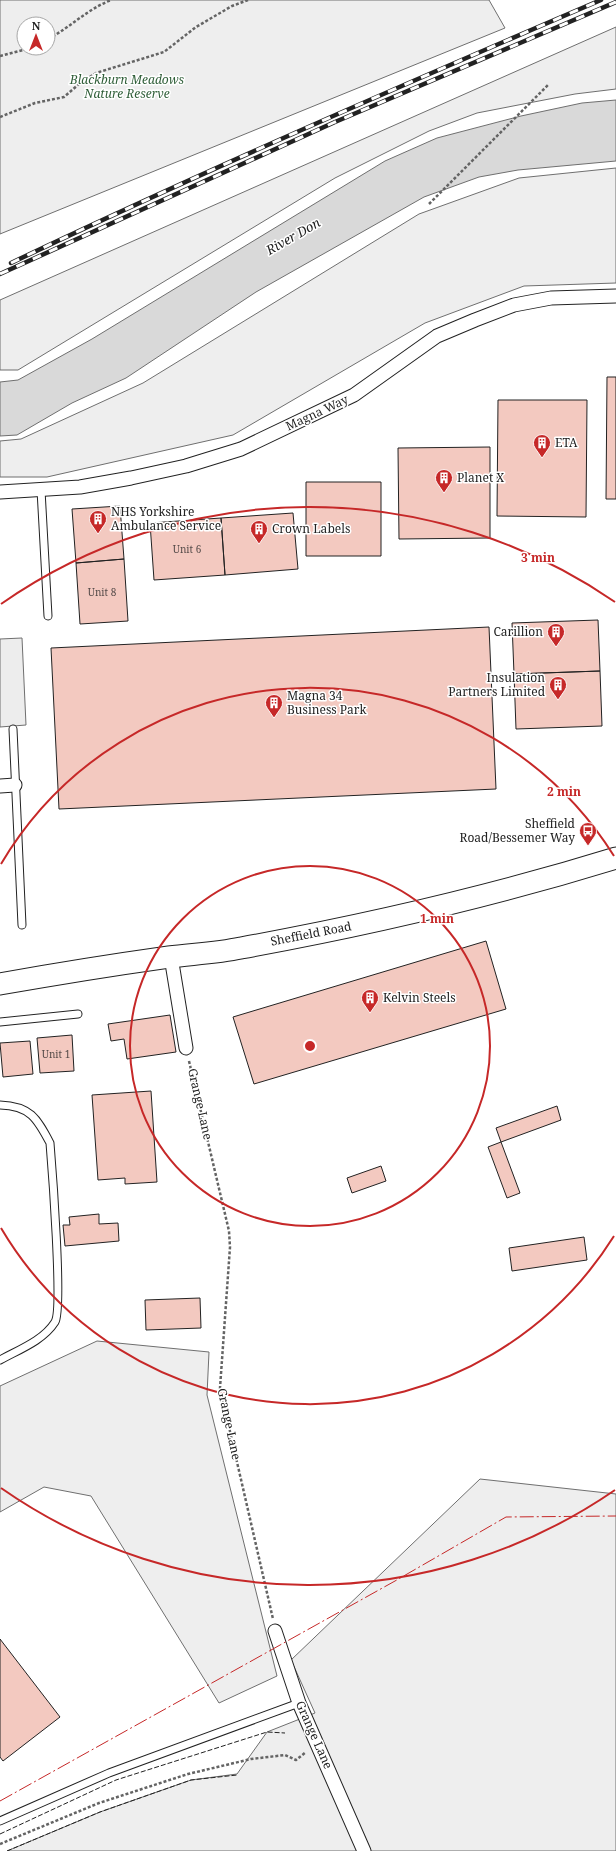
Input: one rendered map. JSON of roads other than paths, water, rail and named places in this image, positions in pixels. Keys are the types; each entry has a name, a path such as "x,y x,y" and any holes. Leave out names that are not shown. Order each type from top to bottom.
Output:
{"main road":[{"name":"Sheffield Road","path":"0,984 171,957 239,949 404,915 504,890 616,858"}],"street":[{"name":"Magna Way","path":"0,492 80,487 131,478 186,466 241,449 354,395 437,336 475,320 514,305 551,298 616,296"},
{"path":"0,786 15,785"},
{"path":"171,957 186,1048"},
{"name":"Grange Lane","path":"275,1631 299,1703 364,1851"}],"lane":[{"path":"40,490 48,616"},
{"path":"13,729 22,925"},
{"path":"0,1022 78,1014"},
{"path":"0,1105 12,1105 29,1111 40,1123 50,1143 58,1293 56,1321 50,1329 34,1341 0,1360"},
{"path":"0,1821 109,1773 299,1703"}],"water":[{"name":"River Don","path":"616,100 616,161 518,170 479,177 424,197 256,292 126,378 72,403 17,435 0,436 0,382 18,380 92,339 385,161 437,138 521,116 582,103"}],"railway":[{"path":"11,263 231,161 601,0"},
{"path":"0,274 335,122 616,2"}],"place":[{"name":"ETA","path":"542,458"},
{"name":"Planet X","path":"444,493"},
{"name":"NHS Yorkshire Ambulance Service","path":"98,534"},
{"name":"Crown Labels","path":"259,544"},
{"name":"Carillion","path":"556,647"},
{"name":"Insulation Partners Limited","path":"558,700"},
{"name":"Magna 34 Business Park","path":"274,718"},
{"name":"Sheffield Road/Bessemer Way","path":"588,846"},
{"name":"Kelvin Steels","path":"370,1013"}],"park label":[{"name":"Blackburn Meadows Nature Reserve","path":"127,87"}]}
